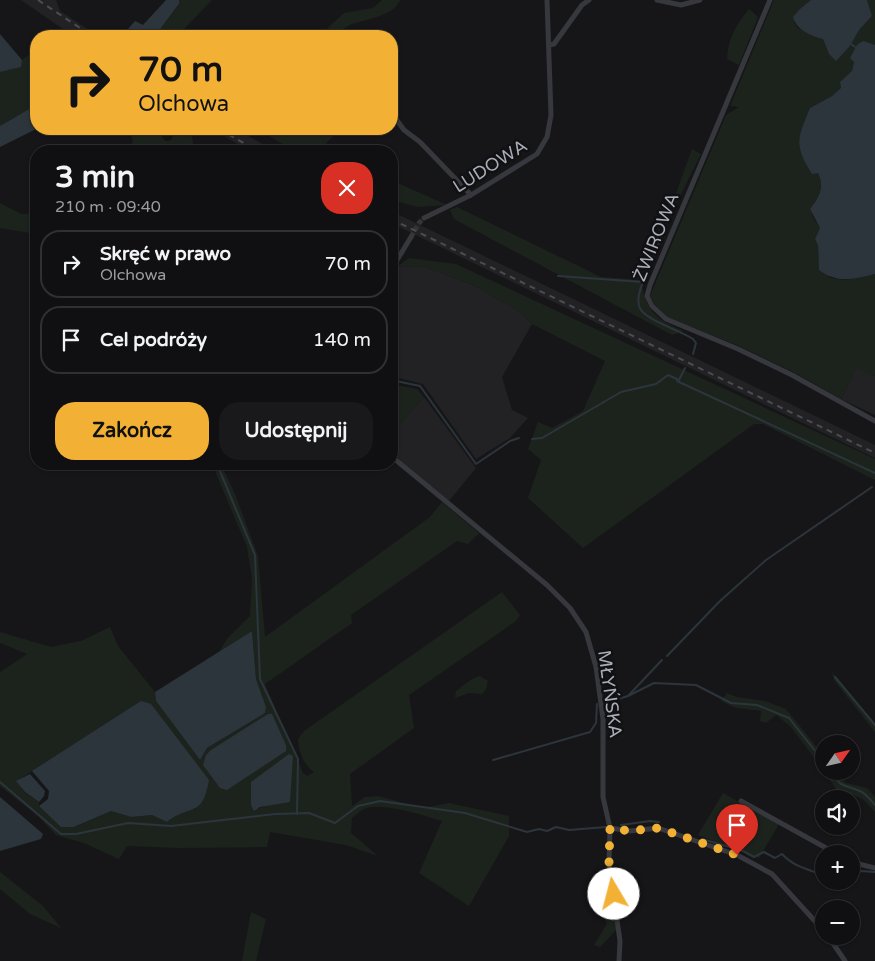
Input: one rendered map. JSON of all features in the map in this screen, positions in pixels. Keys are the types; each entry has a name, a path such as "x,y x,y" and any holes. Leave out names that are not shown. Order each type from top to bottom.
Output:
{"street":[{"name":"LUDOWA","path":"424,218 470,195 524,162 536,154 545,144 550,122 549,45 546,0"},
{"path":"549,45 554,44 582,5 589,0"},
{"path":"657,0 681,5 700,0"},
{"name":"ŻWIROWA","path":"770,0 647,296 652,306 666,319 738,349 792,375 875,421"},
{"path":"398,122 404,130 420,142 470,195"},
{"path":"398,258 411,237"},
{"name":"MŁYŃSKA","path":"398,462 547,585 570,608 586,632 597,676 603,719 603,797 610,828 609,863 620,941 619,961"},
{"path":"742,801 820,845"},
{"path":"610,828 630,831 658,828 737,855 772,874 815,921"},
{"path":"860,864 875,868"},
{"path":"834,945 844,961"}],"shaded area":[{"path":"21,0 56,0 60,11 89,30 64,30"},
{"path":"166,0 179,0 179,4 160,30 127,30 135,21 143,25"},
{"path":"179,0 212,0 184,30 160,30 179,5"},
{"path":"382,0 400,0 392,10 386,13 350,25 343,30 326,30 344,13 373,8"},
{"path":"774,0 811,0 801,8 794,22 798,28 823,39 829,54 836,60 850,46 859,30 872,16 867,0 875,0 875,45 854,62 852,71 840,82 841,88 832,96 810,108 818,173 821,183 820,192 810,209 820,228 815,239 818,245 818,259 830,278 846,280 875,274 875,376 857,368 841,399 795,373 739,346 667,317 655,305 650,296 726,115 739,107 730,106"},
{"path":"811,0 867,0 872,16 859,30 850,46 836,61 829,54 823,39 805,32 795,22 793,17"},
{"path":"749,9 758,17 739,65 727,59 729,45 740,21"},
{"path":"0,34 22,60 21,67 0,72"},
{"path":"863,41 875,45 875,274 853,279 839,279 819,270 818,245 815,239 820,228 810,209 820,192 821,183 818,173 812,174 806,164 799,141 810,108 832,96 841,88 840,82 852,71 854,62 850,58 857,45"},
{"path":"30,54 30,108 0,126 0,72 20,67 22,60"},
{"path":"30,108 30,132 0,147 0,126"},
{"path":"131,135 161,135 165,141 170,141 174,135 191,135 193,143 191,145 131,145 133,141"},
{"path":"222,135 247,135 264,145 240,145"},
{"path":"268,135 335,135 326,143 329,145 284,145"},
{"path":"692,149 701,154 662,232"},
{"path":"398,183 447,205 418,207 398,202"},
{"path":"0,203 21,214 30,213 30,233 0,228"},
{"path":"457,207 601,277 641,280 646,300 654,313 666,323 684,331 672,335 454,219 450,210"},
{"path":"398,214 875,445 875,458 398,226"},
{"path":"409,258 456,264 875,459 875,480 763,424 754,424 583,548 528,498 541,460 528,449 538,422 552,428 583,411 605,361 532,324 520,312 475,286 425,267 398,266"},
{"path":"398,266 425,267 475,286 520,312 532,324 502,377 512,410 528,418 510,438 476,459 423,384 398,378"},
{"path":"857,367 875,376 875,415 841,399"},
{"path":"398,385 417,389 424,397 398,426"},
{"path":"424,397 476,468 448,502 398,458 398,426"},
{"path":"215,470 224,470 235,494 258,556 265,637 430,517 442,502 479,533 468,544 457,541 351,615 352,623 265,684 303,773 307,776 314,772 304,761 299,749 298,739 304,731 502,592 520,615 516,621 409,695 414,728 350,774 352,806 365,797 378,796 423,808 449,803 509,816 509,836 469,906 419,873 442,821 415,813 391,808 371,807 362,810 352,818 351,833 378,856 346,845 270,832 267,847 180,848 127,846 119,859 84,843 56,835 39,817 0,786 0,672 27,654 0,643 0,632 51,647 81,641 110,627 118,646 155,692 156,701 200,760 207,748 265,713 266,707 256,679 252,631 219,652 227,639 250,616 252,579 247,547","holes":["293,756 291,772 268,805 254,810","32,771 197,808 177,814 167,822 152,815 131,817 111,811 75,827 39,806 39,802 25,793 17,781"]},
{"path":"252,631 256,679 266,707 265,713 207,748 200,760 156,701 155,692"},
{"path":"832,672 875,723 875,732 834,680"},
{"path":"480,676 488,681 486,689 482,694 469,693 455,698 456,691 470,680"},
{"path":"727,693 737,697 765,701 786,709 815,745 815,759 791,727 776,715 766,723 760,721 761,711 736,708 721,701"},
{"path":"141,701 151,704 209,780 203,800 194,809 175,816 167,822 152,815 131,817 111,811 74,827 61,827 39,806 48,799 49,791 32,771"},
{"path":"268,714 272,714 286,745 286,751 227,790 220,788 203,765 206,755"},
{"path":"289,754 293,756 290,802 260,807 254,811 251,805 251,782"},
{"path":"30,774 45,791 44,796 39,802 25,792 16,781"},
{"path":"830,780 843,780 846,783 867,788 875,797 875,812 860,798 860,790 836,789"},
{"path":"723,793 779,824 759,858 698,835"},
{"path":"0,797 43,834 41,839 0,851"},
{"path":"0,872 43,906 61,928 30,914 0,889"},
{"path":"589,882 613,896 616,930 600,947 594,945 607,924"},
{"path":"251,912 266,919 256,961 242,961"}],"waterway":[{"path":"851,44 855,47"},
{"path":"652,260 665,228"},
{"path":"643,281 648,269"},
{"path":"558,276 643,282 638,300 642,311 654,320 693,339 696,343 693,354"},
{"path":"532,439 542,438 621,392 656,384 668,375 679,380 685,368"},
{"path":"398,381 420,386 476,464 510,441 519,438"},
{"path":"677,381 875,473"},
{"path":"220,470 255,555 260,679 298,759 297,814"},
{"path":"667,656 720,601 766,560 872,487"},
{"path":"605,703 628,696 662,660"},
{"path":"835,677 875,725"},
{"path":"628,696 654,683 696,685 731,703 757,705 789,718 815,751"},
{"path":"493,760 590,732 596,723 597,704"},
{"path":"837,780 846,786 862,792 875,805"},
{"path":"0,782 61,834 76,834 128,823 171,826 275,814 309,813 335,823 358,806 380,801 465,813 527,832 539,829 547,831 556,827 569,830 606,827"},
{"path":"621,825 650,821 659,822"},
{"path":"702,839 743,851 754,857 764,852 775,858 782,854 796,865 815,872"},
{"path":"860,871 875,872"}],"tunnel":[{"path":"411,237 424,218"}],"railway":[{"path":"38,0 83,30"},
{"path":"230,135 247,145"},
{"path":"398,222 875,453"}],"route":[{"path":"614,894 609,863 610,828 630,831 658,828 737,855"}]}
